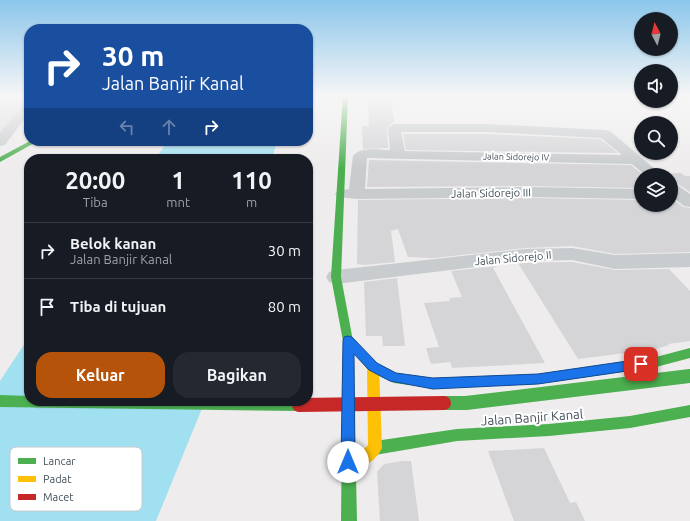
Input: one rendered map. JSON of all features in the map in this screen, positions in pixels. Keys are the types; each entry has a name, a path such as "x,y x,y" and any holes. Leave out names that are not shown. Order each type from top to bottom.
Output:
{"street":[{"path":"0,142 19,119"},
{"path":"347,119 349,194 336,277 348,341 349,521"},
{"path":"398,154 394,128 479,128 605,134 634,159"},
{"path":"0,160 26,146"},
{"name":"Jalan Sidorejo IV","path":"349,194 360,156 365,154 634,160"},
{"path":"635,160 645,168"},
{"name":"Jalan Sidorejo III","path":"349,194 527,192 634,194"},
{"name":"Jalan Sidorejo II","path":"336,277 525,255 572,254 615,262 690,260"},
{"path":"348,341 373,367 394,378 433,383 538,379 656,362 690,353"},
{"path":"348,477 375,448 373,367"},
{"path":"313,405 466,403 690,376"},
{"path":"0,401 24,401"},
{"name":"Jalan Banjir Kanal","path":"375,448 457,435 549,430 630,422 690,411"}],"shaded area":[{"path":"0,119 12,119 0,135"}],"water":[{"path":"164,146 206,146 205,149 211,146 276,146 273,154 159,154"},
{"path":"24,345 24,406 203,406 156,521 0,521 0,381"}],"building":[{"path":"369,119 394,119 394,122 387,128 388,148 363,149 362,126 369,126"},
{"path":"403,134 487,134 600,139 618,153 406,150"},
{"path":"369,160 631,165 635,168 634,188 527,186 367,187"},
{"path":"678,173 690,176 690,192 678,184"},
{"path":"527,198 634,200 634,212 678,212 678,203 683,207 690,208 690,252 615,254 572,246 525,248 434,258 408,257 398,229 391,231 395,262 364,265 357,264 358,200"},
{"path":"572,262 615,270 669,269 690,291 690,341 668,344 669,345 656,349 578,359 518,263"},
{"path":"497,266 493,268 545,363 452,368 450,362 431,364 426,348 439,347 424,303 450,301 449,298 462,297 451,271"},
{"path":"397,278 405,346 383,346 382,336 366,336 364,282"},
{"path":"544,448 570,503 576,502 585,521 514,521 488,451"},
{"path":"411,461 419,521 380,521 377,472 384,464"}],"waterway":[{"path":"208,154 213,146"}],"traffic: fast":[{"path":"345,119 336,277 348,341 349,521"},
{"path":"0,160 26,146"},
{"path":"373,367 394,378 433,383 538,379 656,362 690,353"},
{"path":"444,403 466,403 690,376"},
{"path":"0,401 24,401"},
{"path":"375,448 457,435 549,430 630,422 690,411"}],"traffic: slow":[{"path":"364,358 373,367 375,448 365,458"}],"traffic: jam":[{"path":"313,405 444,403"}],"route":[{"path":"348,462 348,341 373,367 394,378 433,383 479,380 538,379 641,364"}]}
